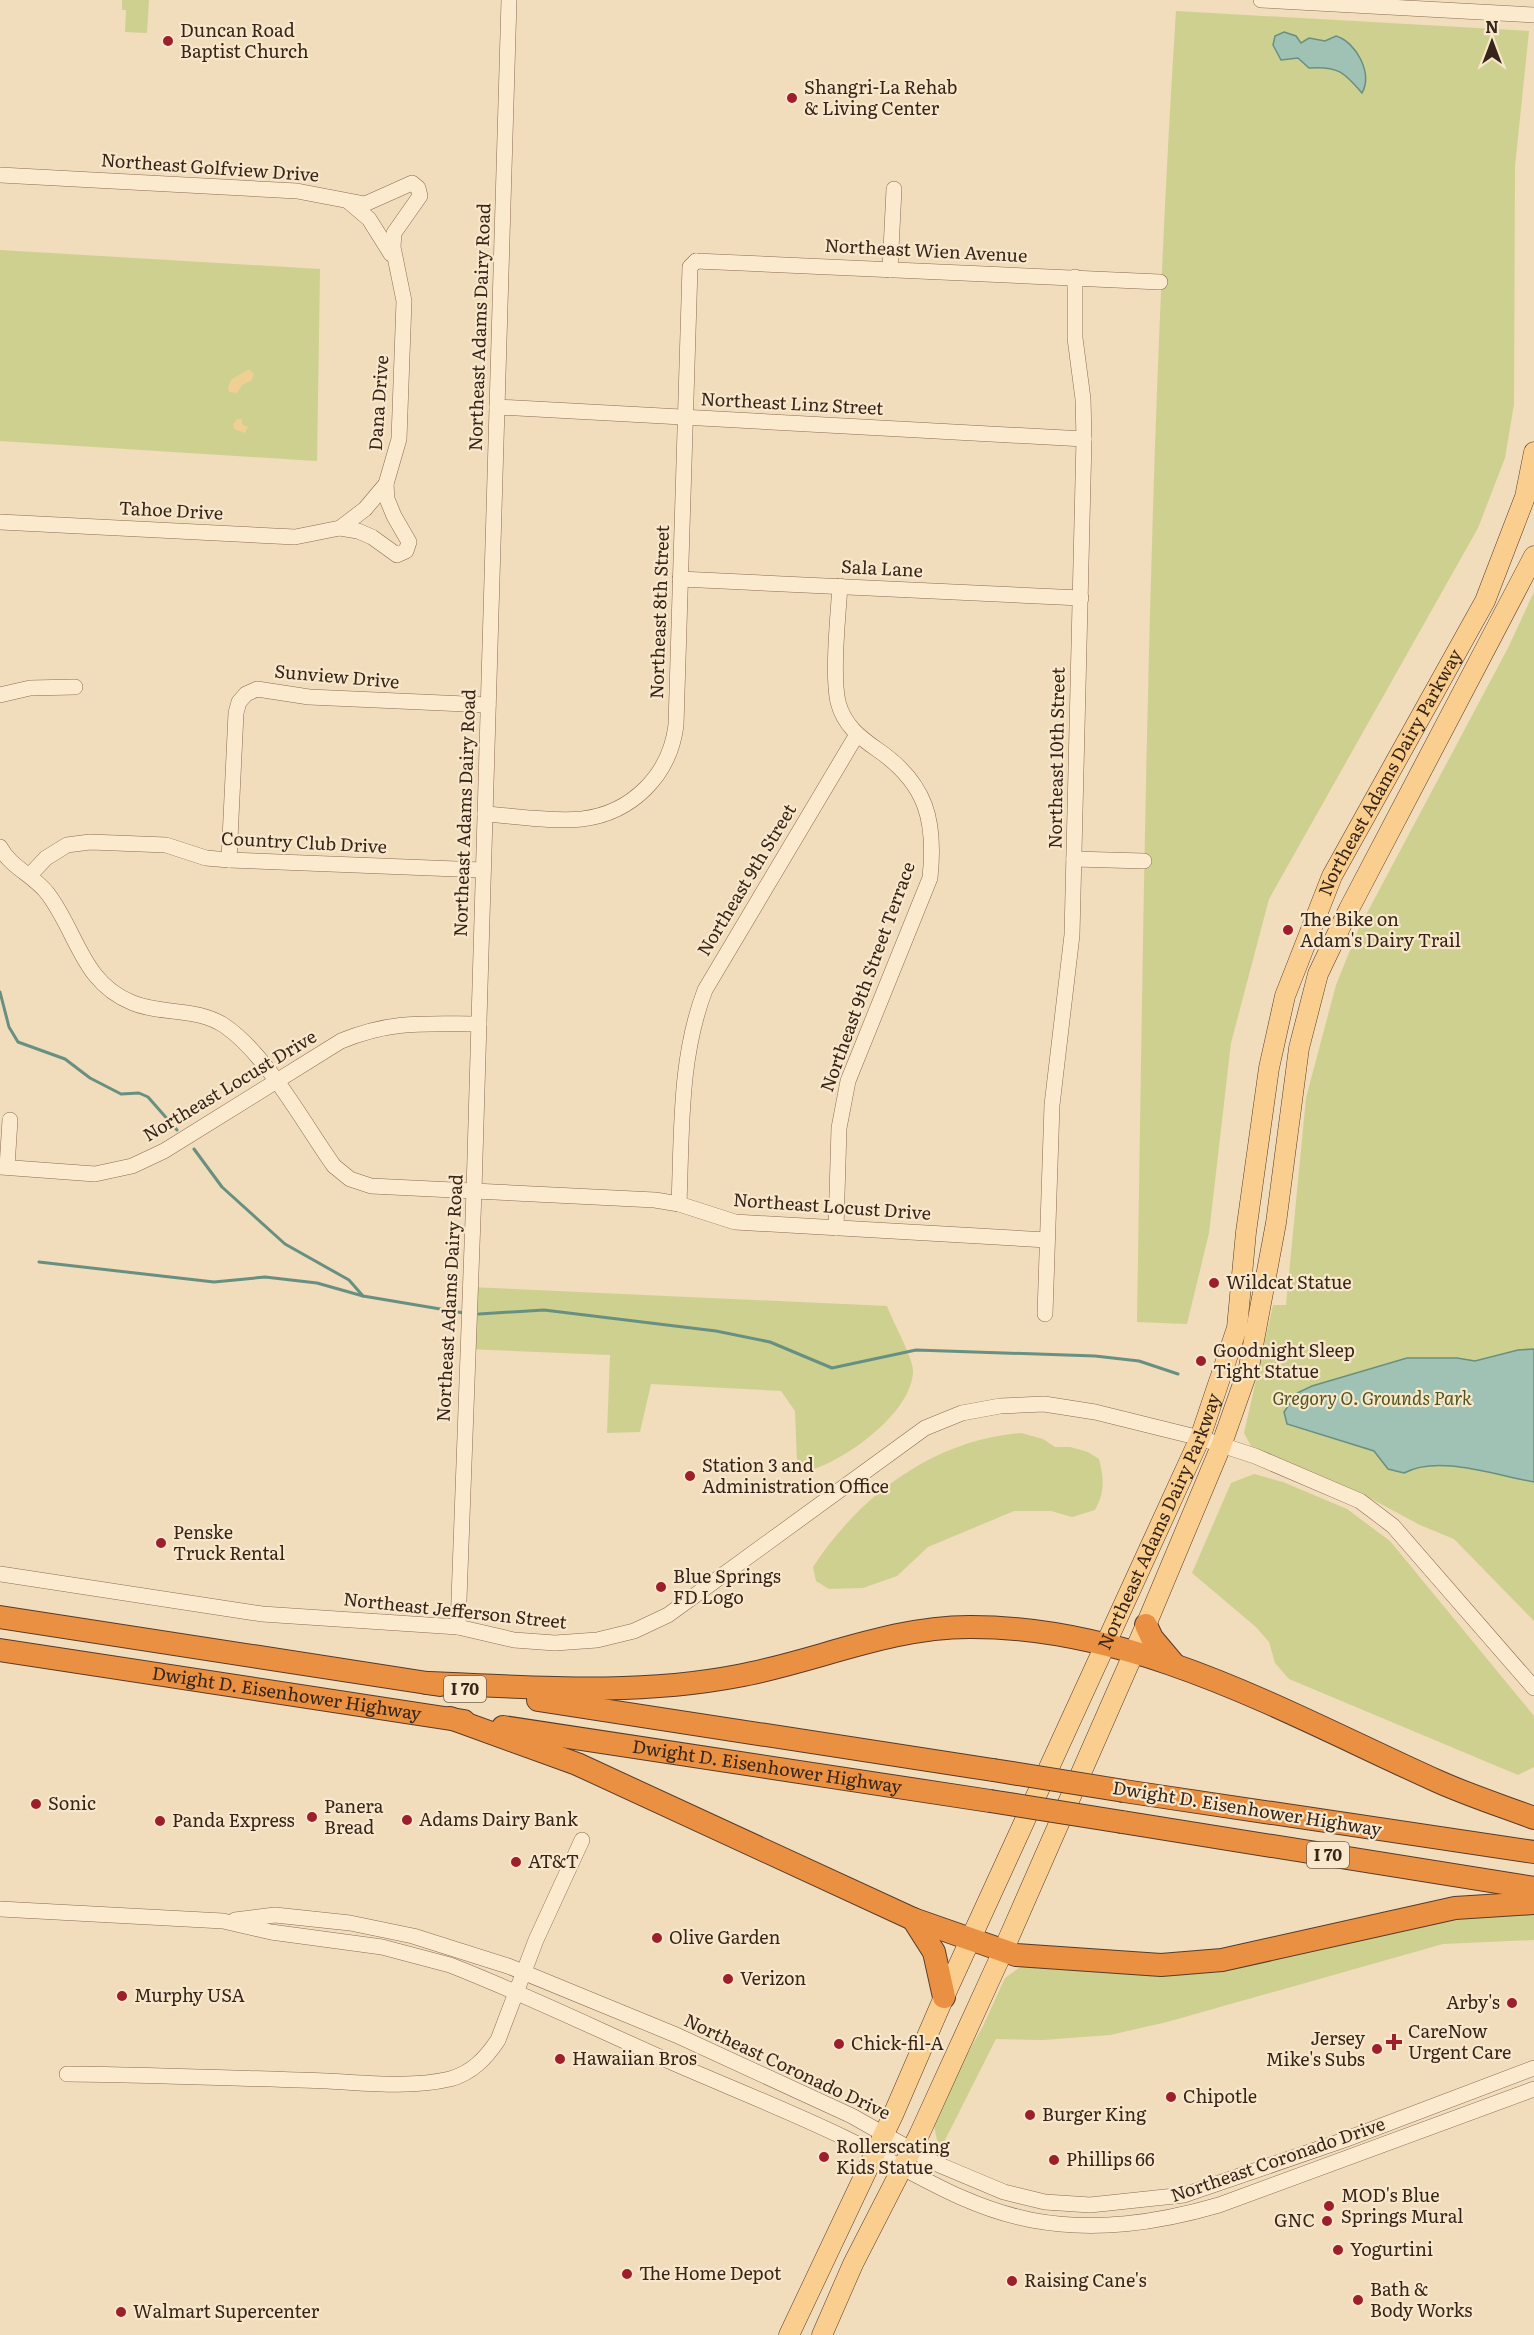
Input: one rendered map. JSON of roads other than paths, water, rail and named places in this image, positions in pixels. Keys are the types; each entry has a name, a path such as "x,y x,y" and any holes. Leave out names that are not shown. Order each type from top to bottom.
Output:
{"highway":[{"name":"Dwight D. Eisenhower Highway","path":"0,1617 1534,1852"},
{"path":"1146,1625 1152,1638 1173,1663"},
{"path":"427,1683 633,1690 686,1685 796,1663 893,1635 967,1627 1053,1634 1173,1663 1440,1783 1534,1818"},
{"name":"Dwight D. Eisenhower Highway","path":"0,1650 990,1801 1534,1888"},
{"path":"450,1718 577,1764 913,1919 1016,1955 1161,1965 1222,1960 1455,1908 1534,1904"},
{"path":"913,1919 934,1952 944,1997"}],"main road":[{"name":"Northeast Adams Dairy Parkway","path":"789,2335 884,2134 944,1997 1200,1438 1237,1328 1246,1232 1269,1068 1285,996 1332,876 1485,600 1525,497 1534,452"},
{"name":"Northeast Adams Dairy Parkway","path":"822,2335 853,2264 912,2150 1003,1951 1134,1653 1221,1446 1249,1367 1276,1223 1299,1048 1318,974 1349,909 1534,556"}],"street":[{"name":"Northeast Adams Dairy Road","path":"458,1627 474,1191 509,0"},
{"path":"1261,0 1534,15"},
{"name":"Northeast Golfview Drive","path":"0,175 297,191 365,204 412,183"},
{"name":"Dana Drive","path":"386,484 395,461 400,422 404,301 395,265 394,233 420,196 418,188 412,183"},
{"path":"890,270 894,189"},
{"name":"Dana Drive","path":"349,202 376,228 395,265"},
{"name":"Northeast Wien Avenue","path":"695,258 890,270 1160,282"},
{"name":"Northeast 8th Street","path":"485,814 579,819 601,816 621,807 646,789 664,766 674,740 690,267 695,258"},
{"name":"Northeast 10th Street","path":"1045,1314 1052,1105 1072,935 1084,439 1083,399 1075,338 1075,278"},
{"name":"Northeast Linz Street","path":"497,408 1084,439"},
{"name":"Tahoe Drive","path":"0,522 295,537 340,528 365,509 386,484"},
{"name":"Tahoe Drive","path":"340,528 372,537 397,555 406,551 407,539 390,506 386,484"},
{"name":"Sala Lane","path":"680,579 1081,598"},
{"path":"840,586 837,694 845,717 856,736"},
{"path":"0,695 30,688 75,687"},
{"name":"Sunview Drive","path":"229,860 236,713 238,702 246,694 258,689 309,697 488,705"},
{"name":"Northeast 9th Street","path":"679,1204 685,1069 695,1015 705,990 856,736"},
{"name":"Northeast 9th Street Terrace","path":"836,1228 839,1128 848,1081 930,878 933,853 932,827 920,793 894,762 856,736"},
{"name":"Country Club Drive","path":"30,875 46,858 67,845 90,842 166,845 206,858 229,860 482,870"},
{"name":"Northeast Locust Drive","path":"0,848 7,861 30,875 47,893 95,978 113,993 134,1004 185,1010 224,1025 252,1049 334,1166 350,1179 371,1186 655,1200 679,1204 735,1222 1047,1240"},
{"path":"1074,859 1144,861"},
{"name":"Northeast Locust Drive","path":"3,1167 95,1174 132,1166 168,1149 340,1041 368,1030 398,1024 478,1024"},
{"path":"3,1167 10,1120"},
{"name":"Northeast Jefferson Street","path":"0,1574 262,1614 458,1627 514,1640 555,1643 597,1640 634,1631 668,1615 925,1428 962,1413 1000,1406 1044,1404 1095,1412 1200,1438 1255,1456 1360,1501 1394,1526 1534,1688"},
{"path":"66,2074 207,2076 388,2084 449,2079 478,2065 498,2040 537,1940 582,1840"},
{"name":"Northeast Coronado Drive","path":"0,1909 223,1921 275,1915 350,1923 413,1936 525,1972 676,2035 852,2116 912,2150 1005,2192 1045,2202 1090,2205 1184,2195 1229,2181 1534,2068"},
{"name":"Northeast Coronado Drive","path":"223,1921 271,1932 391,1949 450,1965 875,2153 956,2197 996,2212 1032,2220 1075,2225 1145,2223 1219,2205 1534,2089"}],"waterway":[{"path":"0,992 9,1027 18,1042 65,1059 90,1078 121,1094 139,1093 148,1097 177,1130"},
{"path":"194,1149 222,1187 285,1244 349,1280 363,1296"},
{"path":"39,1262 214,1282 265,1277 317,1283 363,1296 464,1313"},
{"path":"479,1314 544,1310 716,1331 770,1342 832,1368 916,1350 1095,1356 1139,1361 1178,1374"}],"place":[{"name":"Duncan Road Baptist Church","path":"168,41"},
{"name":"Shangri-La Rehab & Living Center","path":"792,98"},
{"name":"The Bike on Adam's Dairy Trail","path":"1288,930"},
{"name":"Wildcat Statue","path":"1214,1283"},
{"name":"Goodnight Sleep Tight Statue","path":"1201,1361"},
{"name":"Station 3 and Administration Office","path":"690,1476"},
{"name":"Penske Truck Rental","path":"161,1543"},
{"name":"Blue Springs FD Logo","path":"661,1587"},
{"name":"Sonic","path":"36,1804"},
{"name":"Panera Bread","path":"312,1817"},
{"name":"Adams Dairy Bank","path":"407,1820"},
{"name":"Panda Express","path":"160,1821"},
{"name":"AT&T","path":"516,1862"},
{"name":"Olive Garden","path":"657,1938"},
{"name":"Verizon","path":"728,1979"},
{"name":"Murphy USA","path":"122,1996"},
{"name":"Arby's","path":"1512,2003"},
{"name":"CareNow Urgent Care","path":"1394,2042"},
{"name":"Chick-fil-A","path":"839,2044"},
{"name":"Jersey Mike's Subs","path":"1377,2049"},
{"name":"Hawaiian Bros","path":"560,2059"},
{"name":"Chipotle","path":"1171,2097"},
{"name":"Burger King","path":"1030,2115"},
{"name":"Rollerscating Kids Statue","path":"824,2157"},
{"name":"Phillips 66","path":"1054,2160"},
{"name":"MOD's Blue Springs Mural","path":"1329,2206"},
{"name":"GNC","path":"1327,2221"},
{"name":"Yogurtini","path":"1338,2250"},
{"name":"The Home Depot","path":"627,2274"},
{"name":"Raising Cane's","path":"1012,2281"},
{"name":"Bath & Body Works","path":"1358,2300"},
{"name":"Walmart Supercenter","path":"121,2312"}],"park label":[{"name":"Gregory O. Grounds Park","path":"1372,1399"}]}
